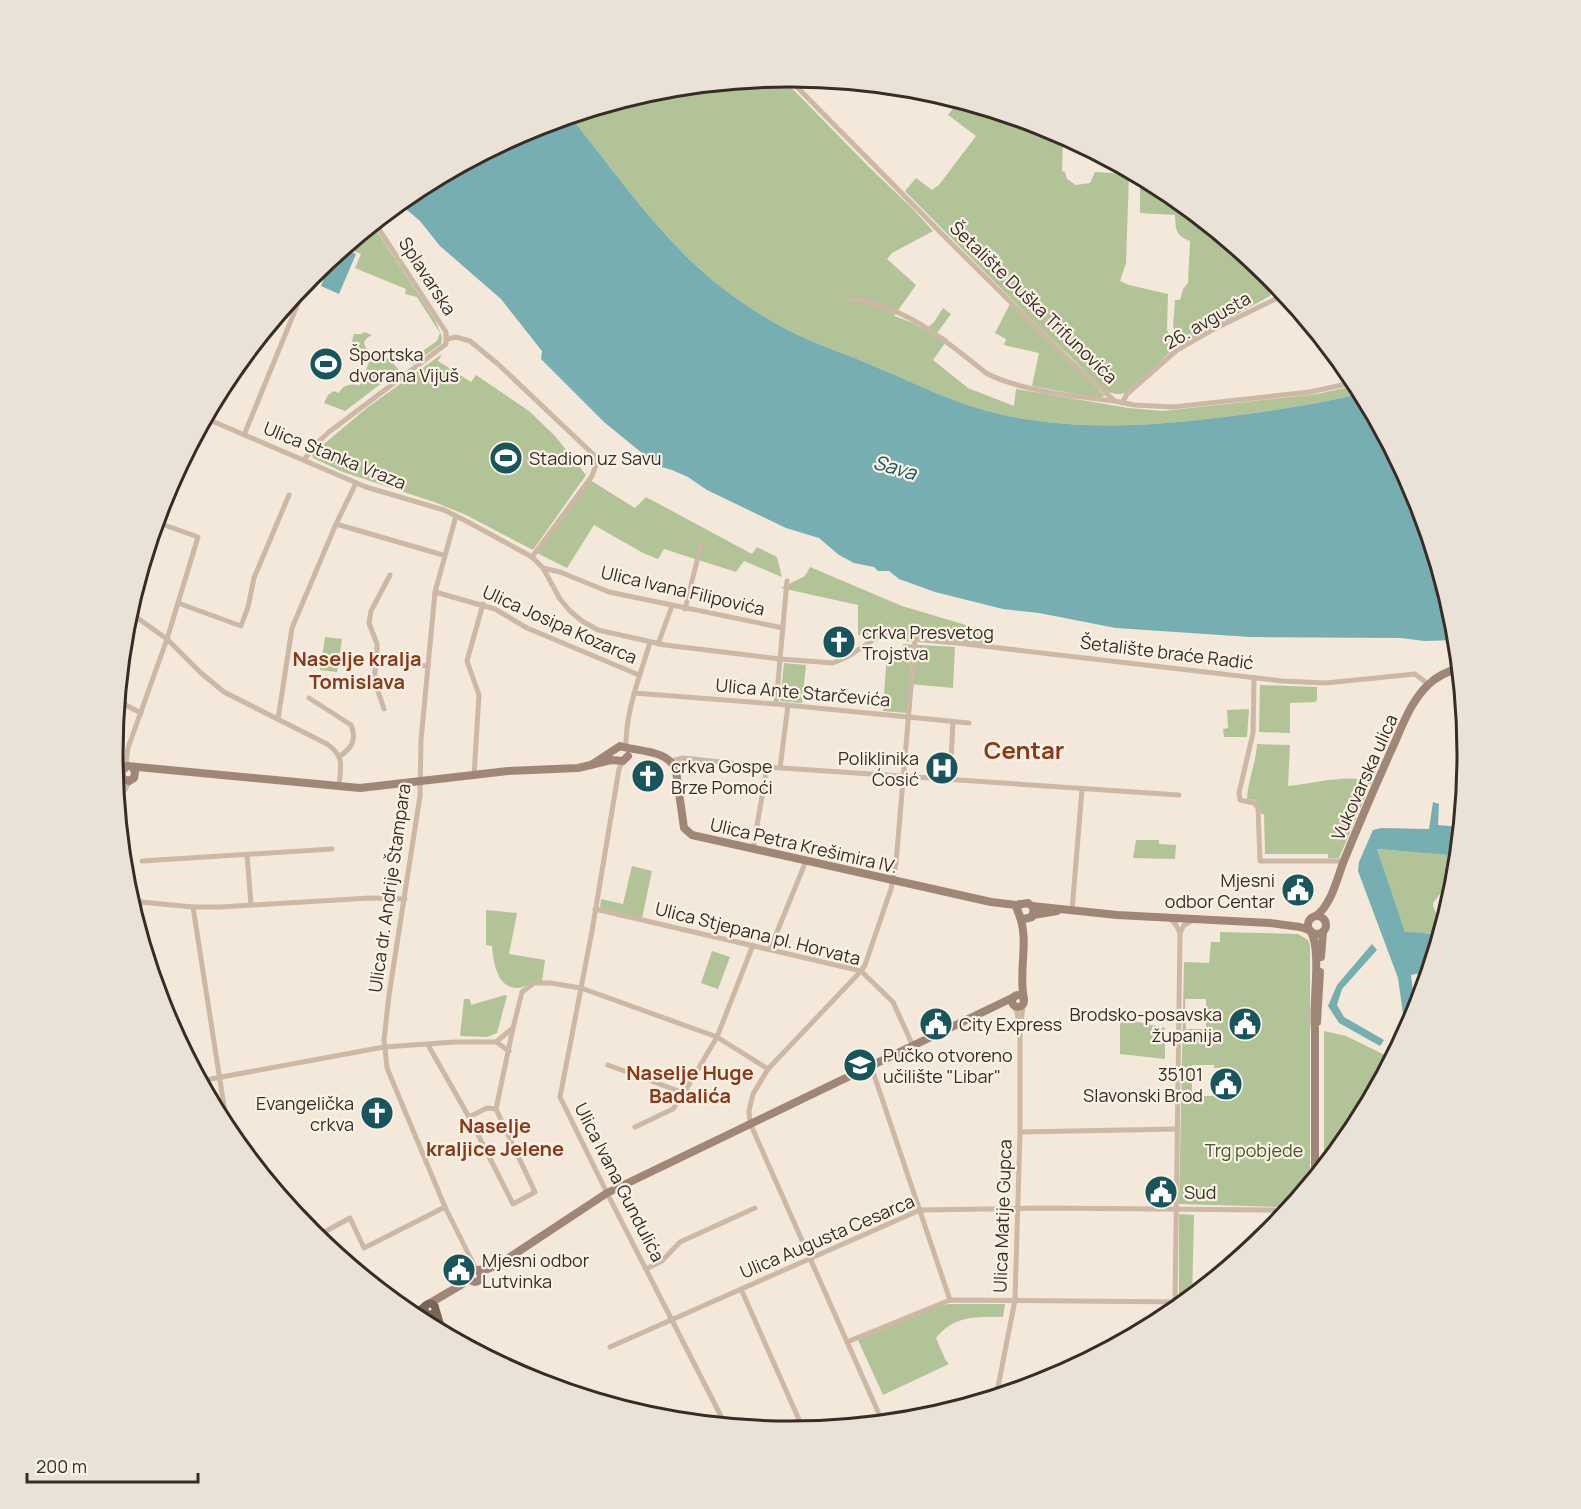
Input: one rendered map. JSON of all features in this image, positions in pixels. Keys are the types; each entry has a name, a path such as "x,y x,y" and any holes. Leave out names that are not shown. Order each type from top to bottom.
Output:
{"main road":[{"path":"1428,684 1444,673 1452,670"},
{"name":"Vukovarska ulica","path":"1313,917 1323,909 1405,721 1428,684"},
{"path":"125,773 174,772 360,788 591,765 621,754 658,754 670,760"},
{"name":"Ulica Petra Krešimira IV.","path":"670,760 676,771 682,820 686,831 692,836 991,902 1020,904"},
{"name":"Vukovarska ulica","path":"1326,922 1334,886"},
{"name":"Ulica Petra Krešimira IV.","path":"991,902 1019,916"},
{"path":"1071,911 1024,919 1019,916 1017,909 1020,904 1028,903 1032,906 1071,911 1270,923 1300,927 1317,934 1323,932"},
{"path":"1032,906 1034,910 1032,917"},
{"name":"Ulica Matije Gupca","path":"1019,916 1023,945 1021,972 1024,1002"},
{"name":"Ulica Matije Gupca","path":"1023,945 1032,917"},
{"path":"1313,917 1308,924 1316,946 1313,1010 1316,1030"},
{"path":"1270,923 1302,921 1313,917 1322,917 1326,922 1323,932 1316,1030 1315,1167"},
{"name":"Ulica Matije Gupca","path":"1014,996 1021,972"},
{"path":"424,1313 431,1310 475,1275 504,1261 607,1193 1014,996 1021,996 1024,1002 1018,1008 1006,1005 986,1010"},
{"path":"1014,996 1012,1002 1014,1006"},
{"path":"431,1310 436,1320"}],"street":[{"name":"Šetalište Duška Trifunovića","path":"797,87 1012,303 1101,390 1119,402 1161,408 1188,406 1310,392 1346,384"},
{"name":"Splavarska","path":"304,460 329,432 446,344 446,332 379,229"},
{"path":"851,299 901,314 927,327 994,378 1018,386 1119,402"},
{"name":"26. avgusta","path":"1119,402 1177,350 1277,299"},
{"path":"244,435 297,306"},
{"path":"447,339 456,337 470,341 596,456 592,476 532,557"},
{"name":"Ulica Stanka Vraza","path":"212,421 356,483 456,516 532,557 543,568"},
{"path":"278,719 292,628 356,483"},
{"path":"178,603 241,627 254,578 289,495"},
{"name":"Ulica dr. Andrije Štampara","path":"456,516 435,592 421,740 420,799 389,995 384,1047 387,1068 445,1207 467,1251 475,1275"},
{"path":"336,524 444,555"},
{"path":"125,773 128,748 167,639 198,537 164,525"},
{"path":"685,609 701,544"},
{"name":"Ulica Ivana Filipovića","path":"543,568 561,572 609,592 783,628"},
{"name":"Šetalište braće Radić","path":"543,568 560,599 582,621 598,630 658,644 833,663 849,656 876,638 915,640 1059,654 1254,678 1326,683 1415,674 1428,684"},
{"path":"384,709 374,678 377,644 369,623 371,611 390,574"},
{"path":"776,704 787,581"},
{"name":"Ulica Josipa Kozarca","path":"435,592 483,604 535,632 639,675"},
{"path":"474,775 479,696 467,661 483,604"},
{"path":"658,644 672,606"},
{"path":"137,618 167,639 217,687 327,744 338,752 340,756 339,788"},
{"path":"879,1416 750,1123 749,1111 753,1094 768,1069 861,971 893,881 915,640"},
{"name":"Ulica Ivana Gundulića","path":"650,642 634,693 621,754 561,1097 607,1193 722,1418"},
{"path":"377,662 428,666"},
{"path":"1254,678 1253,733 1239,788 1239,797 1243,802 1254,803 1258,808 1260,861 1344,861"},
{"name":"Ulica Ante Starčevića","path":"634,693 969,723"},
{"path":"309,698 351,725 354,740 351,747 340,756"},
{"path":"125,705 141,714"},
{"path":"780,768 788,705"},
{"path":"950,780 953,723"},
{"path":"670,760 683,758 780,768 1179,795"},
{"path":"753,849 767,767"},
{"path":"1071,911 1082,789"},
{"path":"142,861 332,849"},
{"path":"247,855 251,905"},
{"path":"770,949 806,861"},
{"path":"140,903 193,907 370,898 405,899"},
{"path":"193,907 224,1107"},
{"name":"Ulica Stjepana pl. Horvata","path":"595,909 861,971 893,1002 913,1046"},
{"path":"1170,918 1180,933"},
{"path":"1175,1300 1180,933 1184,925 1195,919"},
{"path":"635,1127 674,1109 717,1037 753,945"},
{"path":"428,1045 513,1204 535,1192 496,1109 522,992 534,983 581,988 717,1037 768,1069"},
{"name":"Ulica Matije Gupca","path":"998,1389 1015,1300 1020,1132 1020,1033 1024,1002"},
{"name":"Ulica Matije Gupca","path":"1014,1006 1020,1033"},
{"path":"208,1080 384,1047 496,1042 513,1028"},
{"path":"496,1042 509,1051"},
{"path":"608,1065 684,1093"},
{"path":"871,1066 950,1300"},
{"path":"469,1118 487,1108 496,1109"},
{"path":"1020,1132 1177,1129"},
{"path":"325,1232 350,1218 364,1248 445,1207"},
{"path":"646,1269 662,1261 680,1242 755,1208"},
{"path":"1176,1209 1275,1209"},
{"name":"Ulica Augusta Cesarca","path":"610,1347 920,1210 1176,1209"},
{"path":"741,1289 800,1422"},
{"path":"847,1342 950,1300 1172,1302"}],"green space":[{"path":"791,87 933,231 892,253 887,259 916,285 894,316 925,330 934,322 943,308 951,314 937,333 948,339 933,360 968,388 1014,406 1016,389 1129,408 1163,411 1317,394 1348,387 1353,395 1289,408 1188,421 1134,425 1053,423 999,414 936,393 809,340 779,325 733,296 695,265 639,204 575,122 660,100 747,88"},
{"path":"954,108 963,110 1005,122 1063,146 1062,171 1065,172 1067,179 1076,185 1090,183 1095,172 1119,173 1129,179 1126,263 1120,281 1168,294 1167,329 1173,349 1128,392 1116,394 1105,390 1038,326 905,191 916,178 932,190 939,185 976,136 948,115"},
{"path":"1140,186 1197,225 1231,253 1271,292 1270,296 1181,345 1178,344 1173,326 1175,300 1180,300 1183,289 1188,283 1190,241 1181,237 1177,231 1175,215 1140,213"},
{"path":"377,231 435,320 442,337 441,344 413,364 407,362 437,341 440,333 417,297 405,294 406,289 355,268 361,254 353,251"},
{"path":"1010,304 1105,396 1097,398 1032,386 1039,353 1004,345 1006,339 995,333"},
{"path":"364,332 372,335 364,342 368,351 383,358 392,359 392,356 395,356 398,359 393,363 399,370 345,411 324,403 328,395 334,391 339,393 345,386 360,385 369,362 355,356 358,349 353,346 352,341 354,334"},
{"path":"442,354 438,361 471,382 476,375 529,411 555,436 586,475 533,550 466,515 343,472 313,458 312,454 368,407"},
{"path":"590,480 635,508 646,497 752,554 757,547 777,557 782,577 744,561 736,572 664,549 658,559 594,525 567,568 537,553"},
{"path":"810,567 902,606 986,631 982,644 858,635 858,605 781,588 805,576"},
{"path":"325,637 342,639 337,672 320,670"},
{"path":"903,644 955,647 953,688 910,684 907,713 883,711 887,652 902,653"},
{"path":"784,663 806,665 802,703 780,701"},
{"path":"1260,685 1317,687 1317,700 1290,703 1290,733 1259,732"},
{"path":"1249,709 1247,737 1224,737 1223,729 1228,728 1227,710"},
{"path":"1257,744 1290,745 1288,786 1352,778 1372,781 1339,858 1328,858 1328,854 1265,854 1264,814 1261,814 1255,800 1247,799"},
{"path":"1136,840 1159,840 1159,844 1176,845 1175,859 1133,858"},
{"path":"1377,849 1450,855 1444,890 1433,903 1438,915 1433,933 1405,933"},
{"path":"632,866 652,871 642,918 600,908 601,899 623,904"},
{"path":"486,910 517,913 509,954 545,960 542,981 518,988 505,984 501,979 495,966 492,946 486,945"},
{"name":"Trg pobjede","path":"1220,932 1298,934 1308,940 1310,945 1310,1173 1277,1210 1277,1207 1179,1204 1184,962 1209,963 1211,942 1220,942","holes":["1185,999 1206,999 1206,1029 1186,1029","1192,1065 1214,1065 1214,1068 1228,1068 1231,1099 1220,1099 1220,1096 1192,1096"]},
{"path":"712,951 730,957 718,989 701,983"},
{"path":"507,996 497,1033 487,1037 460,1036 464,999 470,999 471,1005"},
{"path":"1120,1018 1165,1028 1165,1059 1120,1054"},
{"path":"1324,1031 1346,1036 1386,1056 1369,1088 1324,1155"},
{"path":"1179,1214 1194,1215 1192,1287 1179,1297"},
{"path":"1005,1304 1003,1317 975,1317 950,1325 936,1338 949,1364 883,1395 858,1340 938,1306"}],"water":[{"name":"Sava","path":"575,122 621,182 676,246 733,296 769,320 799,335 967,405 999,414 1053,423 1134,425 1252,413 1308,405 1353,395 1389,459 1423,540 1448,640 1250,637 1116,628 1039,613 1003,609 935,592 899,579 889,571 878,571 874,567 854,563 839,555 819,538 786,528 707,490 688,477 658,466 604,422 541,359 542,351 501,299 440,246 420,221 406,209 420,199 495,156"},
{"path":"350,253 356,254 339,294 321,286 324,278"},
{"path":"1433,802 1439,804 1438,825 1454,826 1450,855 1377,849 1405,932 1433,934 1422,973 1411,975 1413,994 1403,1019 1398,978 1358,871 1359,862 1373,830 1381,828 1429,829"},
{"path":"1372,944 1377,950 1342,989 1337,1005 1344,1017 1384,1040 1380,1046 1339,1023 1328,1006 1337,985"}],"place":[{"name":"Športska dvorana Vijuš","path":"326,364"},
{"name":"Stadion uz Savu","path":"506,458"},
{"name":"crkva Presvetog Trojstva","path":"839,642"},
{"name":"Poliklinika Ćosić","path":"942,768"},
{"name":"crkva Gospe Brze Pomoći","path":"648,776"},
{"name":"Mjesni odbor Centar","path":"1298,890"},
{"name":"City Express","path":"936,1024"},
{"name":"Brodsko-posavska županija","path":"1245,1024"},
{"name":"Pučko otvoreno učilište \"Libar\"","path":"860,1065"},
{"name":"35101 Slavonski Brod","path":"1226,1084"},
{"name":"Evangelička crkva","path":"377,1113"},
{"name":"Sud","path":"1161,1192"},
{"name":"Mjesni odbor Lutvinka","path":"459,1270"}],"district":[{"name":"Naselje kralja Tomislava","path":"357,670"},
{"name":"Centar","path":"1024,749"},
{"name":"Naselje Huge Badalića","path":"690,1084"},
{"name":"Naselje kraljice Jelene","path":"495,1136"}]}
